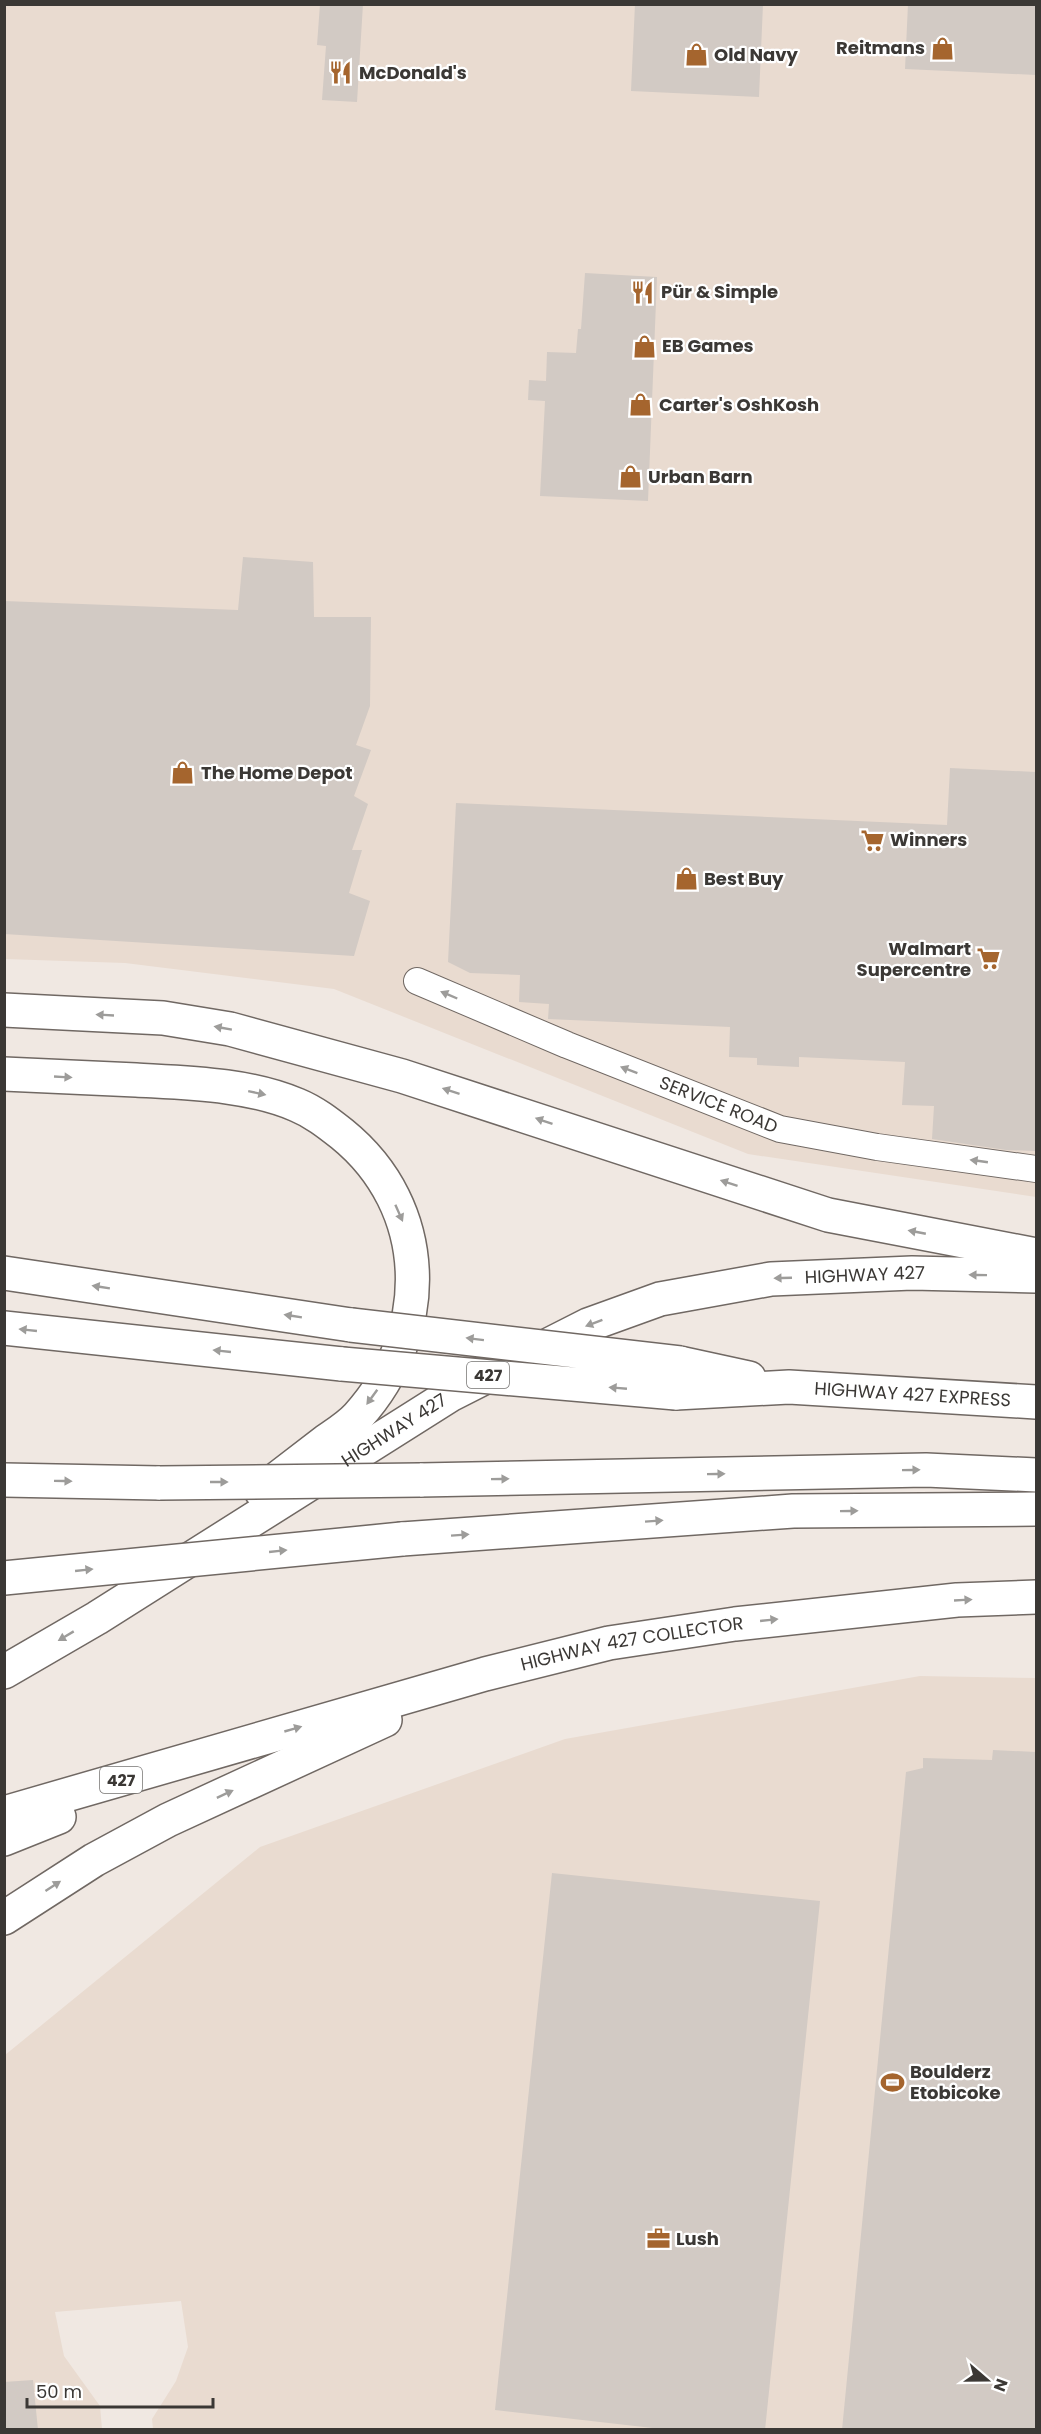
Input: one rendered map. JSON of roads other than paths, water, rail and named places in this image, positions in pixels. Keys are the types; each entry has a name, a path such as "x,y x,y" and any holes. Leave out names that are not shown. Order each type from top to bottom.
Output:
{"highway":[{"path":"4,1011 163,1018 230,1029 300,1046 402,1076 828,1215 1036,1255"},
{"path":"4,1074 182,1082 237,1089 296,1104 315,1114 361,1149 378,1169 404,1222 412,1255 414,1292 394,1361 380,1386 357,1417 97,1618"},
{"path":"4,1273 351,1325 678,1378"},
{"name":"HIGHWAY 427","path":"4,1672 97,1618 450,1395 588,1325 660,1299 771,1279 912,1273 1036,1276"},
{"path":"4,1328 342,1364 678,1378"},
{"name":"HIGHWAY 427 EXPRESS","path":"678,1378 1036,1402"},
{"path":"4,1480 160,1482 420,1480 926,1470 1036,1474"},
{"path":"4,1578 402,1539 793,1511 1036,1509"},
{"name":"HIGHWAY 427 COLLECTOR","path":"237,1746 485,1674 609,1643 735,1624 957,1600 1036,1597"},
{"path":"4,1918 94,1860 168,1820 485,1674"},
{"path":"4,1839 237,1746"},
{"name":"427","path":"4,1814 237,1746"}],"street":[{"name":"SERVICE ROAD","path":"417,981 567,1046 780,1129 877,1146 1036,1169"}],"place":[{"name":"Reitmans","path":"943,48"},
{"name":"Old Navy","path":"696,55"},
{"name":"McDonald's","path":"341,73"},
{"name":"Pür & Simple","path":"643,292"},
{"name":"EB Games","path":"644,346"},
{"name":"Carter's OshKosh","path":"641,405"},
{"name":"Urban Barn","path":"630,477"},
{"name":"The Home Depot","path":"183,773"},
{"name":"Winners","path":"872,840"},
{"name":"Best Buy","path":"686,879"},
{"name":"Walmart Supercentre","path":"989,959"},
{"name":"Boulderz Etobicoke","path":"892,2082"},
{"name":"Lush","path":"658,2239"}]}
